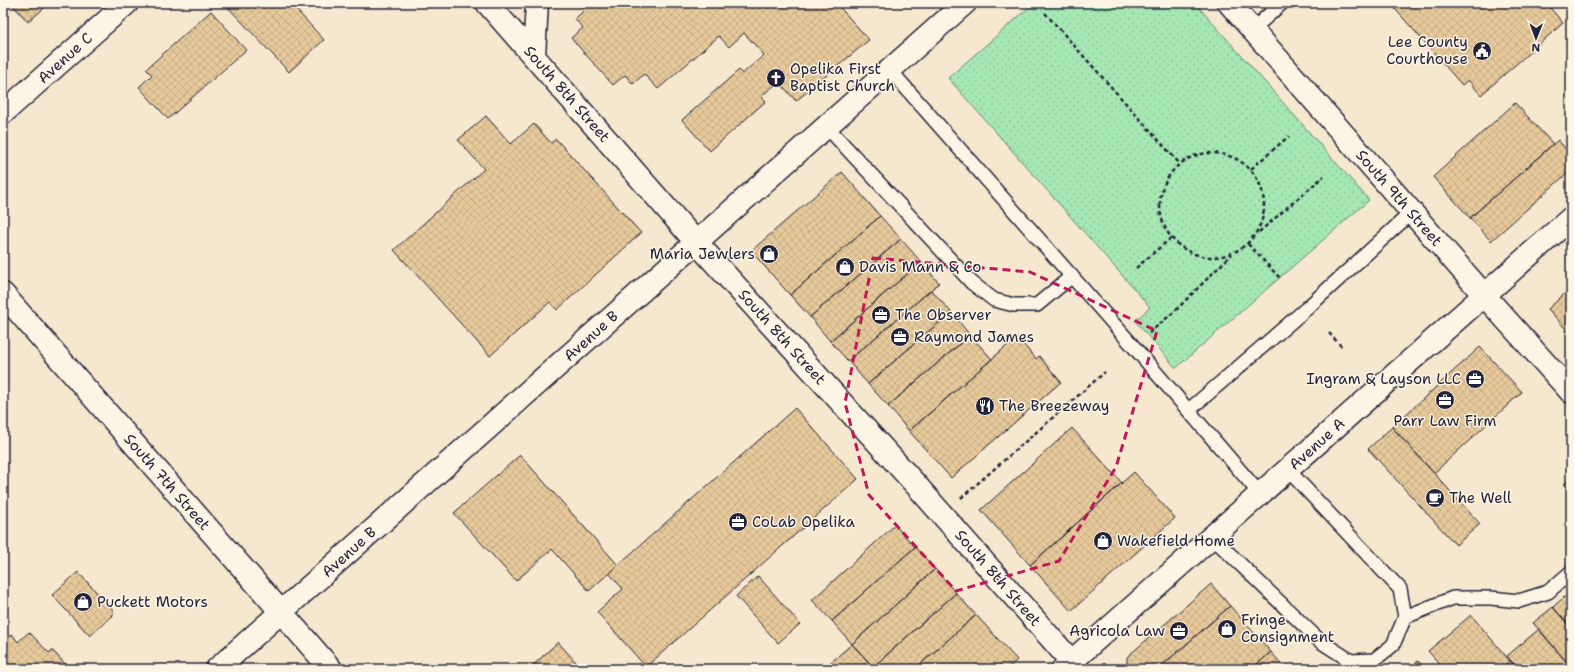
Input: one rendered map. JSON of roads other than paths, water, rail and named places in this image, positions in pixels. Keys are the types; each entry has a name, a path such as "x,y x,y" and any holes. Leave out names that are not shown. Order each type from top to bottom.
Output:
{"street":[{"name":"Avenue C","path":"3,113 127,3"},
{"name":"South 8th Street","path":"487,3 696,242 922,492 1071,667"},
{"path":"534,56 537,3"},
{"name":"Avenue B","path":"217,669 282,613 965,3"},
{"name":"South 9th Street","path":"1229,3 1484,295 1571,392"},
{"name":"Avenue A","path":"1071,667 1212,537 1571,218"},
{"name":"South 7th Street","path":"3,294 331,669"}],"lane":[{"path":"1252,30 1282,3"},
{"path":"890,70 1189,410 1260,494"},
{"path":"826,126 972,283 994,300 1014,305 1037,305 1072,276"},
{"path":"1189,410 1306,309 1412,212"},
{"path":"1212,537 1320,641 1351,661 1374,660 1393,645 1405,617 1400,589 1288,470"},
{"path":"1405,617 1453,598 1491,598 1519,601 1548,592 1571,572"}],"place":[{"name":"Lee County Courthouse","path":"1482,51"},
{"name":"Opelika First Baptist Church","path":"776,78"},
{"name":"Maria Jewlers","path":"769,254"},
{"name":"Davis Mann & Co","path":"845,267"},
{"name":"The Observer","path":"881,315"},
{"name":"Raymond James","path":"900,337"},
{"name":"Ingram & Layson LLC","path":"1475,379"},
{"name":"Parr Law Firm","path":"1445,400"},
{"name":"The Breezeway","path":"985,406"},
{"name":"The Well","path":"1435,498"},
{"name":"CoLab Opelika","path":"738,522"},
{"name":"Wakefield Home","path":"1103,541"},
{"name":"Puckett Motors","path":"83,602"},
{"name":"Fringe Consignment","path":"1227,629"},
{"name":"Agricola Law","path":"1179,631"}]}
